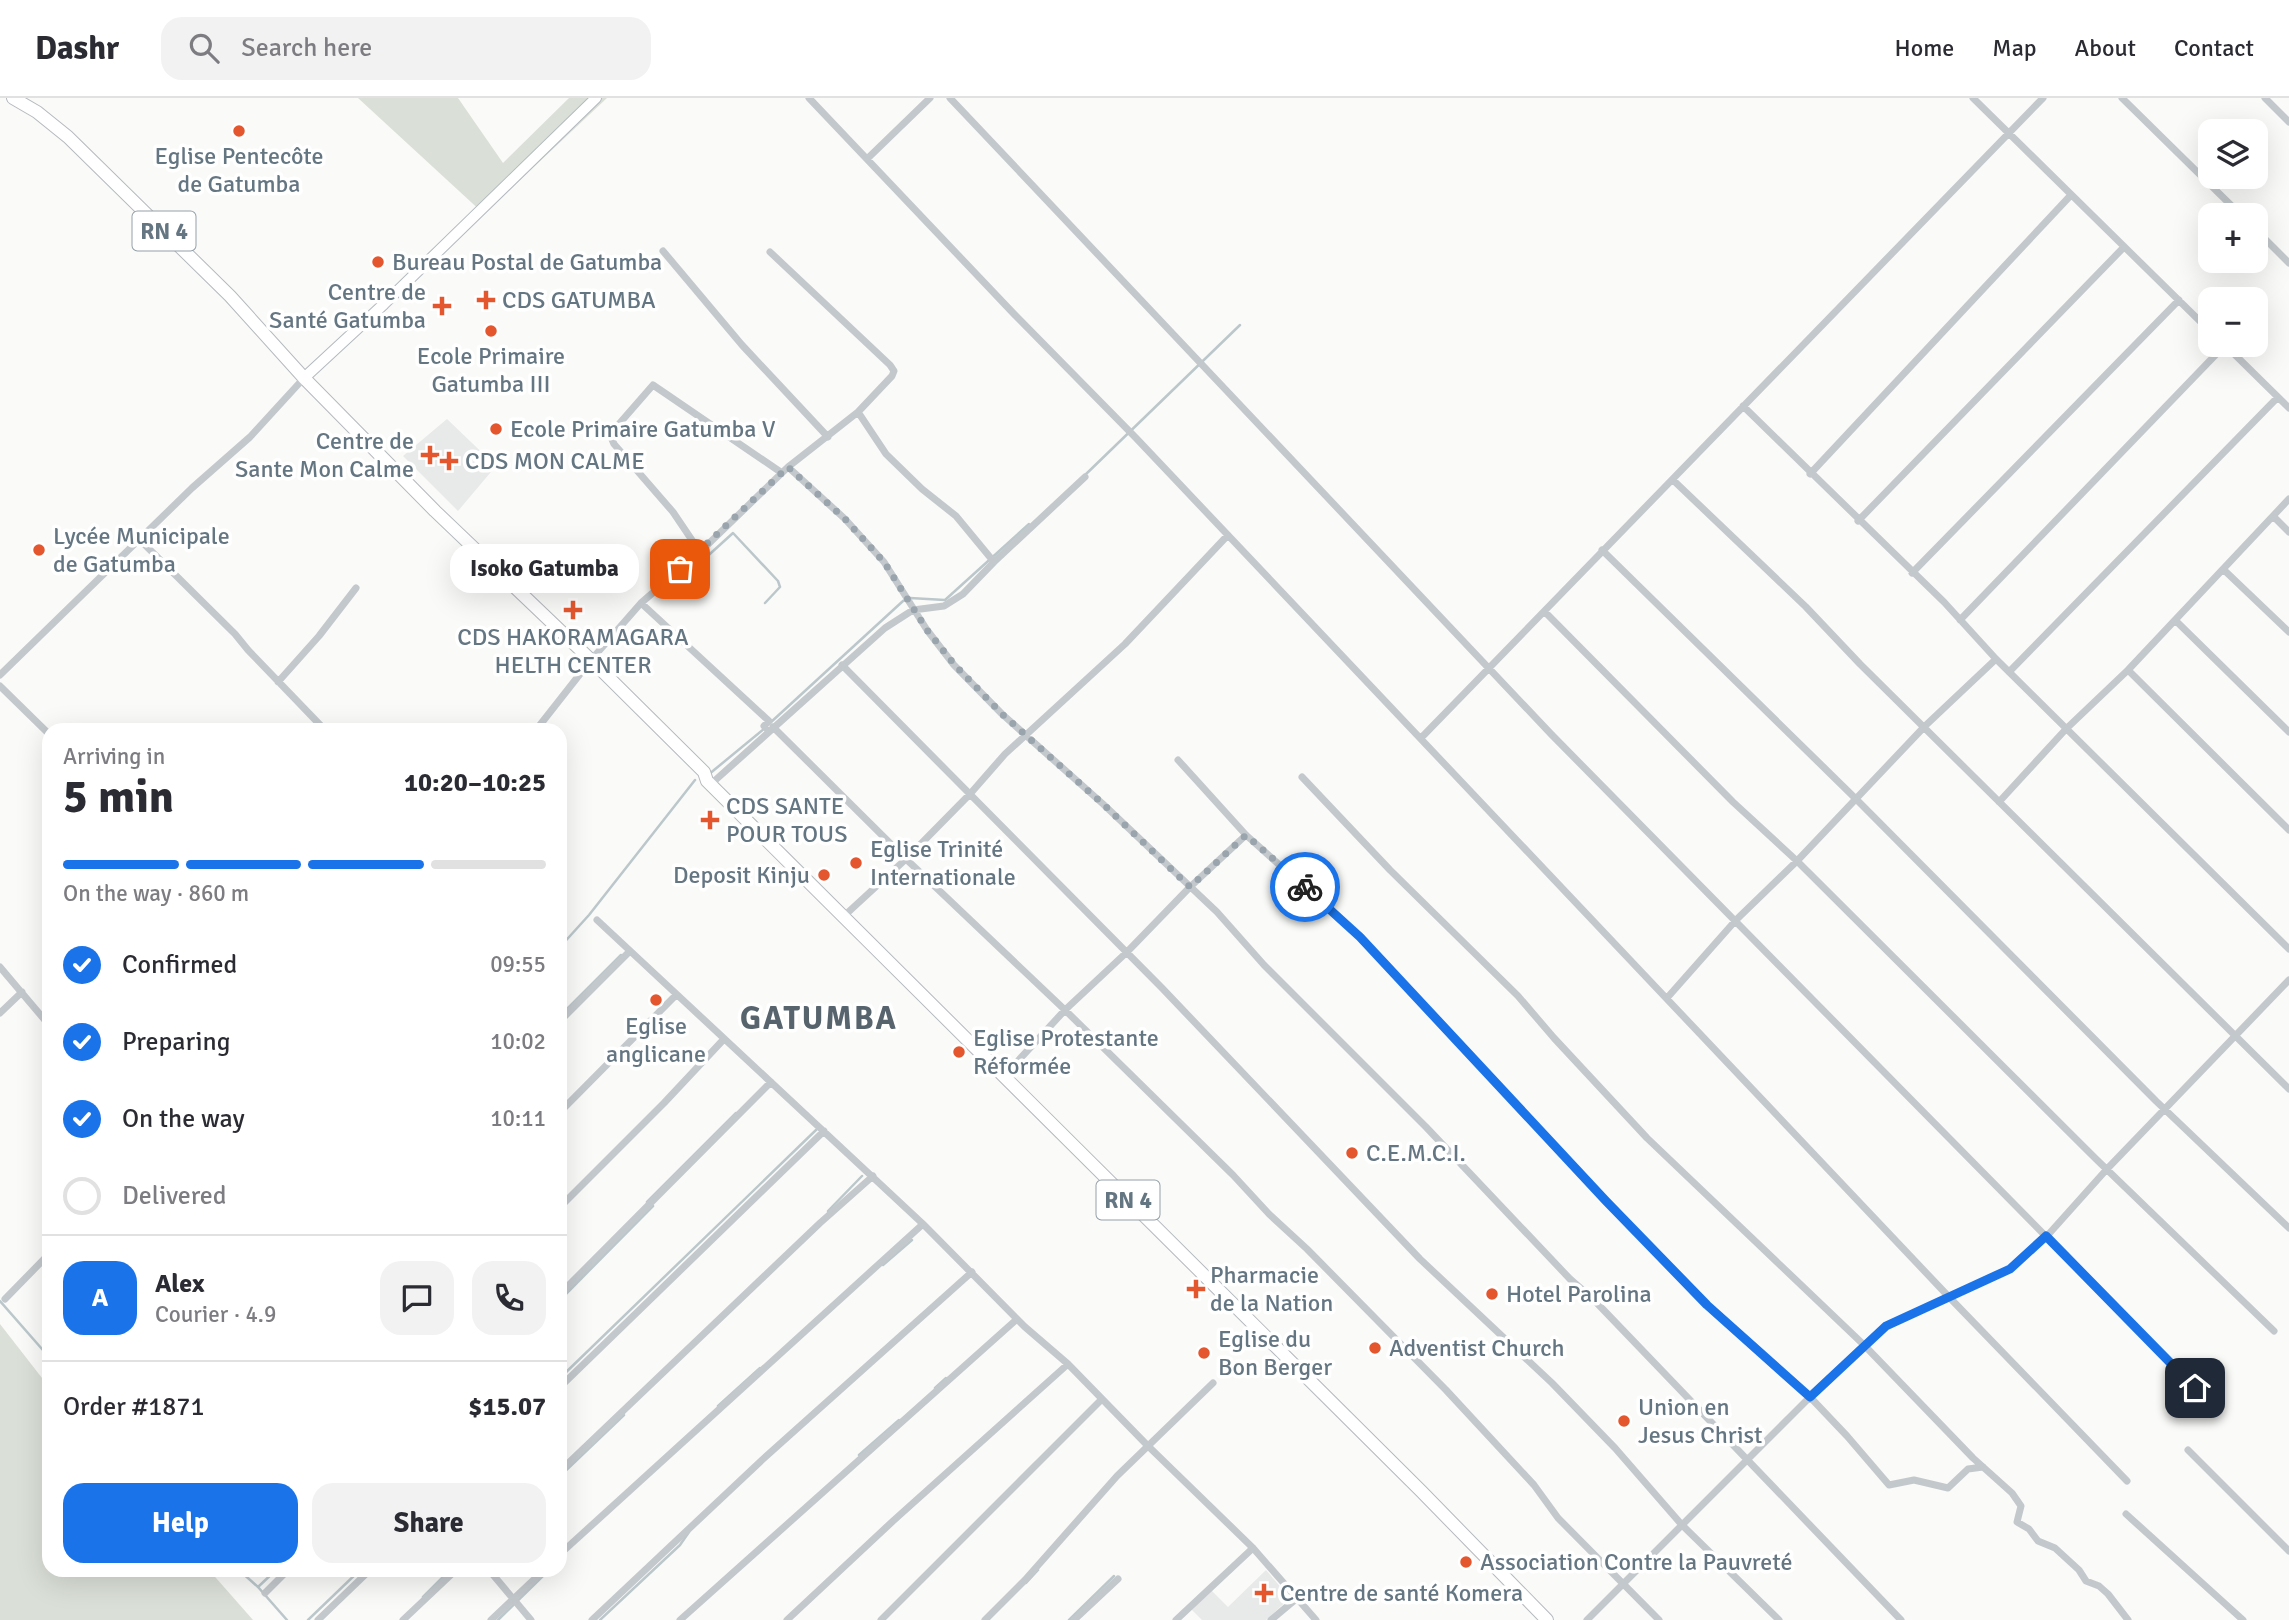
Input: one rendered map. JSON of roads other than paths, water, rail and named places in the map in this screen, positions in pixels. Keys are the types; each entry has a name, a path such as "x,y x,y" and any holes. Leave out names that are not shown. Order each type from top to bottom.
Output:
{"main road":[{"name":"RN 4","path":"13,98 37,112 68,137 230,296 304,378 435,511 704,772 707,781 1421,1491 1547,1620"},
{"path":"304,378 596,98"}],"street":[{"path":"809,98 1136,438 1949,1297 2127,1481"},
{"path":"867,159 930,98"},
{"path":"950,98 1488,667 2209,1402"},
{"path":"1973,98 2198,319"},
{"path":"1421,738 2043,98"},
{"path":"2122,98 2229,203"},
{"path":"2265,98 2289,122"},
{"path":"1810,474 2071,195"},
{"path":"2268,242 2289,263"},
{"path":"1858,521 2124,247"},
{"path":"663,251 733,336 828,437"},
{"path":"542,723 591,660 641,603 700,552 785,470 858,412 892,376 894,371 770,252"},
{"path":"1912,573 2179,300"},
{"path":"1960,620 2213,357"},
{"path":"2237,357 2289,408"},
{"path":"0,675 192,488 250,437 304,378"},
{"path":"700,552 673,512 614,444 611,437 612,432 653,385 785,470 845,519 884,562 909,603 954,664 1026,736 1103,804 1217,912 1264,965 1426,1127 1901,1620"},
{"path":"2008,672 2278,397"},
{"path":"1743,406 2289,949"},
{"path":"858,412 886,454 940,506 956,516 992,559"},
{"path":"909,603 944,606 963,594 992,559 1085,477"},
{"path":"1673,480 1806,607 1860,664 2289,1090"},
{"path":"1998,802 2066,729 2128,670 2289,499"},
{"path":"2273,516 2289,531"},
{"path":"844,916 906,859 1005,754 1125,644 1228,535"},
{"path":"139,540 235,634 318,723"},
{"path":"1602,550 1856,799 2164,1109 2289,1228"},
{"path":"2224,570 2289,632"},
{"path":"278,682 319,636 356,588"},
{"path":"641,603 769,720 769,728 1065,1010 1446,1390 1534,1485 1558,1518 1659,1620"},
{"path":"711,784 769,728 885,628 909,603"},
{"path":"1545,611 1733,802 1797,861 2274,1331"},
{"path":"2175,620 2289,732"},
{"path":"1667,998 1736,920 1797,861 1925,726 1996,659"},
{"path":"842,665 1127,952 1420,1259 1552,1383 1615,1448 1682,1525 1779,1620"},
{"path":"2128,670 2289,830"},
{"path":"0,686 42,727"},
{"path":"1178,760 1246,835 1360,937 1606,1201 1707,1305 1810,1397 1889,1485 1914,1480 1948,1488 1968,1469 1983,1467"},
{"path":"1302,777 1390,870 1518,996 1647,1138 1864,1345 1885,1370 2012,1493 2021,1506 2017,1522 2029,1529 2038,1541 2055,1548 2087,1581 2099,1586 2128,1620"},
{"path":"1004,1076 1065,1010 1246,835"},
{"path":"597,920 873,1176 1017,1319 1068,1364 1147,1446 1253,1548 1316,1620"},
{"path":"567,1014 630,951"},
{"path":"0,967 42,1016"},
{"path":"1587,1620 1810,1397 1886,1326 2010,1269 2046,1236 2289,980"},
{"path":"0,1013 22,992"},
{"path":"567,1105 676,995"},
{"path":"567,1200 724,1039"},
{"path":"567,1287 771,1082"},
{"path":"567,1380 824,1131"},
{"path":"567,1464 810,1232 873,1176"},
{"path":"567,1548 923,1224"},
{"path":"5,1299 42,1261"},
{"path":"592,1620 762,1460 972,1272"},
{"path":"680,1620 1017,1319"},
{"path":"787,1620 1068,1364"},
{"path":"985,1620 1147,1446 1213,1383"},
{"path":"881,1620 1102,1399"},
{"path":"2188,1450 2289,1551"},
{"path":"2126,1514 2243,1620"},
{"path":"1176,1620 1253,1548"},
{"path":"265,1593 281,1577"},
{"path":"318,1620 363,1577"},
{"path":"403,1620 449,1577"},
{"path":"495,1577 531,1620"},
{"path":"491,1620 537,1577"},
{"path":"1074,1620 1118,1579"},
{"path":"1270,1620 1296,1600"}],"waterway":[{"path":"1084,476 1240,325"},
{"path":"770,723 903,601 910,598 945,600 1029,524"},
{"path":"669,591 733,533 778,581 780,587 765,603"},
{"path":"708,775 765,728"},
{"path":"567,939 695,780"},
{"path":"567,1009 621,955"},
{"path":"647,1202 736,1113"},
{"path":"567,1371 816,1130"},
{"path":"828,1211 862,1176"},
{"path":"567,1293 653,1206"},
{"path":"883,1265 912,1240"},
{"path":"0,1301 42,1349"},
{"path":"718,1406 760,1368"},
{"path":"935,1388 946,1378"},
{"path":"567,1469 624,1415"},
{"path":"859,1455 899,1420"},
{"path":"600,1620 680,1545 689,1532"},
{"path":"1026,1583 1038,1570"},
{"path":"1069,1620 1114,1576"},
{"path":"247,1577 287,1620"},
{"path":"258,1587 269,1577"},
{"path":"308,1620 353,1577"},
{"path":"423,1597 443,1577"},
{"path":"498,1620 542,1577"}],"place":[{"name":"Eglise Pentecôte de Gatumba","path":"239,131"},
{"name":"Bureau Postal de Gatumba","path":"378,262"},
{"name":"CDS GATUMBA","path":"486,300"},
{"name":"Centre de Santé Gatumba","path":"442,306"},
{"name":"Ecole Primaire Gatumba III","path":"491,331"},
{"name":"Ecole Primaire Gatumba V","path":"496,429"},
{"name":"Centre de Sante Mon Calme","path":"430,455"},
{"name":"CDS MON CALME","path":"449,461"},
{"name":"Lycée Municipale de Gatumba","path":"39,550"},
{"name":"Isoko Gatumba","path":"680,569"},
{"name":"CDS HAKORAMAGARA HELTH CENTER","path":"573,610"},
{"name":"CDS SANTE POUR TOUS","path":"710,820"},
{"name":"Eglise Trinité Internationale","path":"856,863"},
{"name":"Deposit Kinju","path":"824,875"},
{"name":"Eglise anglicane","path":"656,1000"},
{"name":"Eglise Protestante Réformée","path":"959,1052"},
{"name":"C.E.M.C.I.","path":"1352,1153"},
{"name":"Pharmacie de la Nation","path":"1196,1289"},
{"name":"Hotel Parolina","path":"1492,1294"},
{"name":"Adventist Church","path":"1375,1348"},
{"name":"Eglise du Bon Berger","path":"1204,1353"},
{"name":"Union en Jesus Christ","path":"1624,1421"},
{"name":"Association Contre la Pauvreté","path":"1466,1562"},
{"name":"Centre de santé Komera","path":"1264,1593"}],"district":[{"name":"GATUMBA","path":"819,1018"}]}
